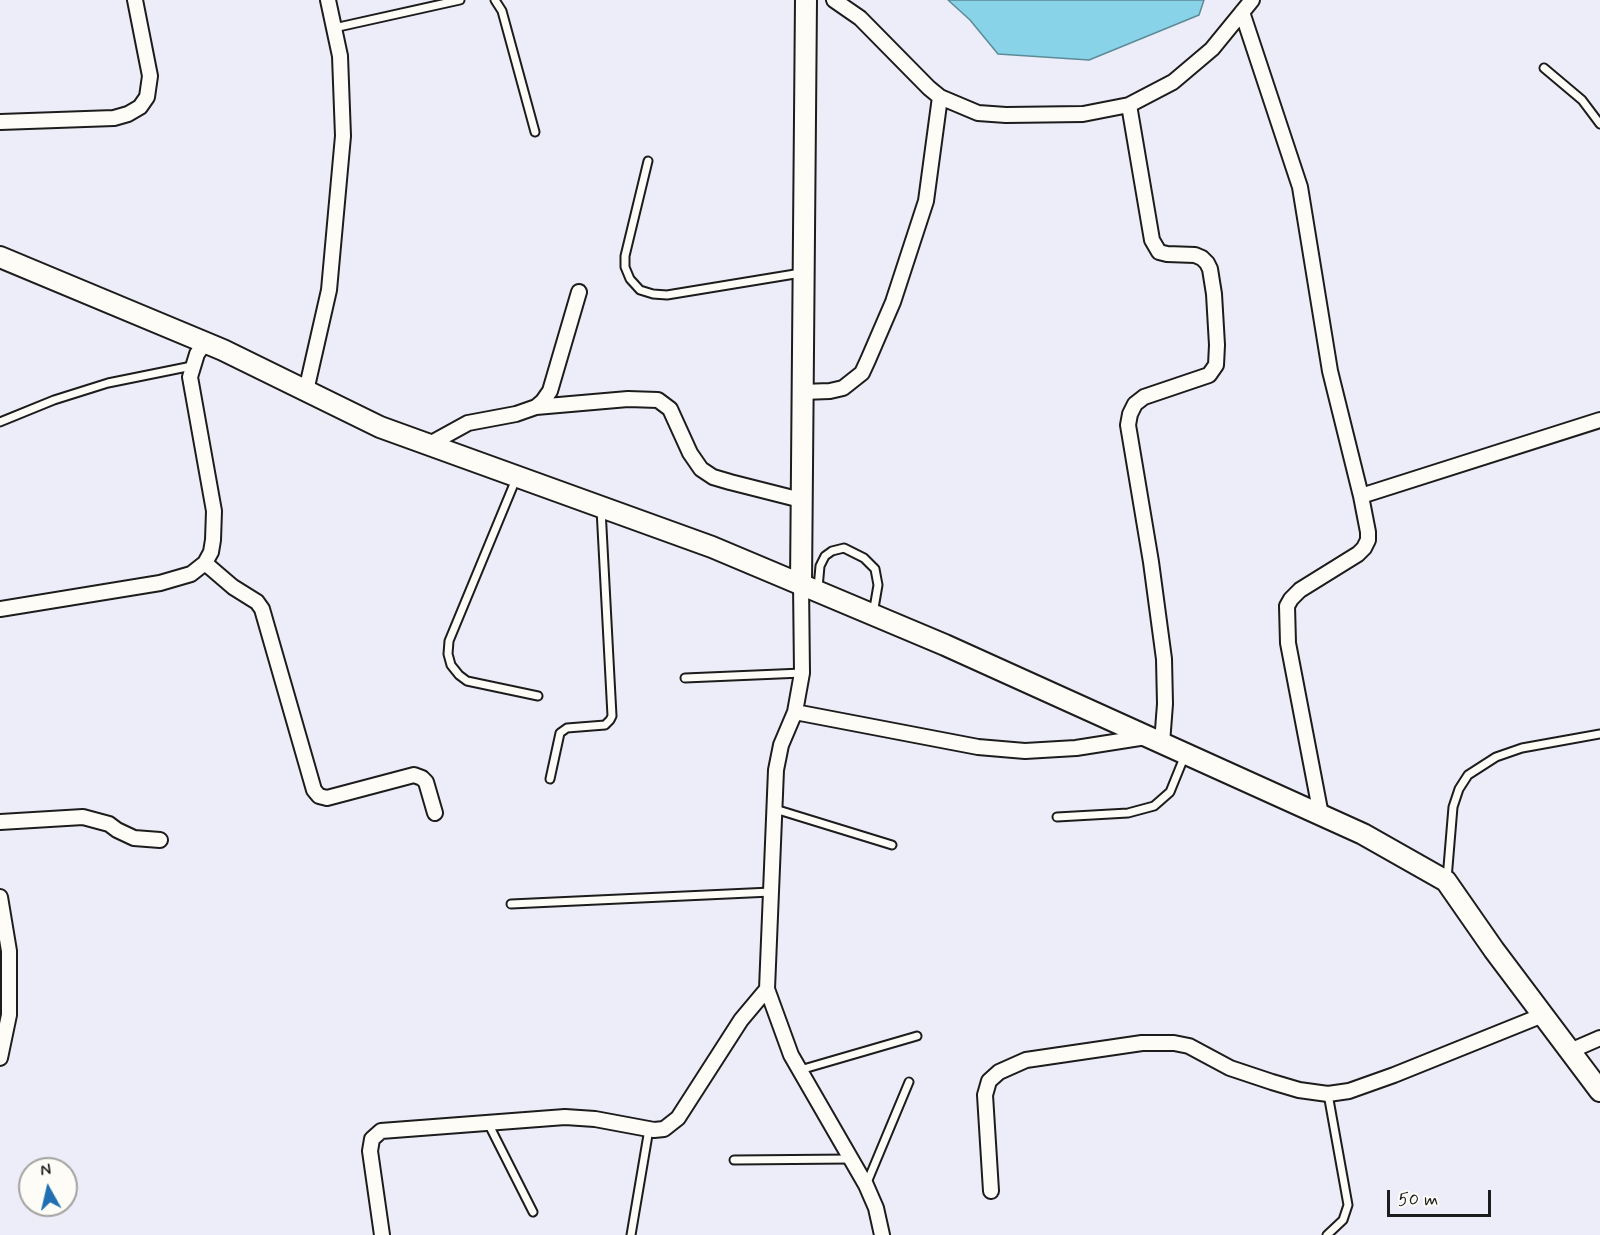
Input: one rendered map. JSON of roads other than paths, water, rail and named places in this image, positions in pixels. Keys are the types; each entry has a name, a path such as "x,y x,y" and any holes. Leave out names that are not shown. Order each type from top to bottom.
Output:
{"street":[{"path":"0,122 114,118 128,114 140,106 147,97 150,76 135,0"},
{"path":"306,391 329,290 344,136 340,56 328,0"},
{"path":"806,0 801,500 809,587 802,673 795,712 781,745 776,770 767,989 791,1055 866,1185 876,1208 882,1235"},
{"path":"834,0 860,18 940,97 978,113 1006,116 1083,114 1129,105 1173,82 1212,49 1252,0"},
{"path":"1242,12 1300,187 1330,371 1368,532 1368,540 1358,555 1300,590 1291,598 1287,606 1288,643 1321,815"},
{"path":"802,392 843,388 861,373 868,360 893,302 926,201 940,97"},
{"path":"1129,105 1152,240 1159,252 1195,255 1207,262 1214,294 1217,357 1214,371 1201,379 1144,397 1135,404 1128,425 1151,562 1164,659 1165,704 1155,740"},
{"path":"0,257 205,342 380,427 712,547 809,587 945,645 1364,834 1446,881 1494,950 1600,1091"},
{"path":"536,407 549,391 579,292"},
{"path":"0,609 160,583 191,574 205,563 211,552 213,540 213,512 190,387 192,366 205,342"},
{"path":"428,445 468,423 516,414 536,407 628,399 658,400 670,409 690,453 702,469 713,477 801,500"},
{"path":"1361,496 1600,420"},
{"path":"205,563 233,587 257,602 262,609 315,790 319,796 327,798 414,775 426,782 435,813"},
{"path":"795,712 978,747 1025,751 1155,740"},
{"path":"0,822 83,817 109,824 134,838 160,840"},
{"path":"0,897 3,928 9,951 9,1015 0,1058"},
{"path":"382,1235 370,1151 370,1144 375,1135 388,1129 565,1117 595,1119 649,1129 664,1129 678,1118 741,1020 767,989"},
{"path":"991,1191 985,1095 989,1081 999,1072 1026,1060 1142,1043 1174,1043 1189,1046 1230,1068 1272,1082 1299,1090 1328,1094 1349,1091 1394,1075 1543,1015"},
{"path":"1570,1051 1600,1038"}],"lane":[{"path":"334,28 460,0"},
{"path":"495,0 502,11 535,132"},
{"path":"1544,68 1582,100 1600,124"},
{"path":"648,161 625,256 625,267 630,279 640,290 667,295 803,273"},
{"path":"0,422 54,400 108,383 192,366"},
{"path":"517,477 449,641 448,654 450,664 467,681 538,696"},
{"path":"550,779 560,733 567,728 605,725 612,716 601,507"},
{"path":"809,587 825,556 832,550 844,548 864,558 874,569 878,585 873,615"},
{"path":"685,678 802,673"},
{"path":"1446,881 1453,807 1458,789 1468,776 1496,757 1522,748 1600,734"},
{"path":"1057,817 1128,813 1154,806 1170,792 1186,754"},
{"path":"775,809 892,845"},
{"path":"511,904 771,892"},
{"path":"800,1070 917,1036"},
{"path":"866,1185 909,1082"},
{"path":"1327,1235 1343,1220 1348,1205 1328,1094"},
{"path":"487,1122 533,1212"},
{"path":"632,1235 649,1129"},
{"path":"734,1160 851,1159"}],"water":[{"path":"948,0 1204,0 1199,15 1089,60 998,54 970,20"}]}
